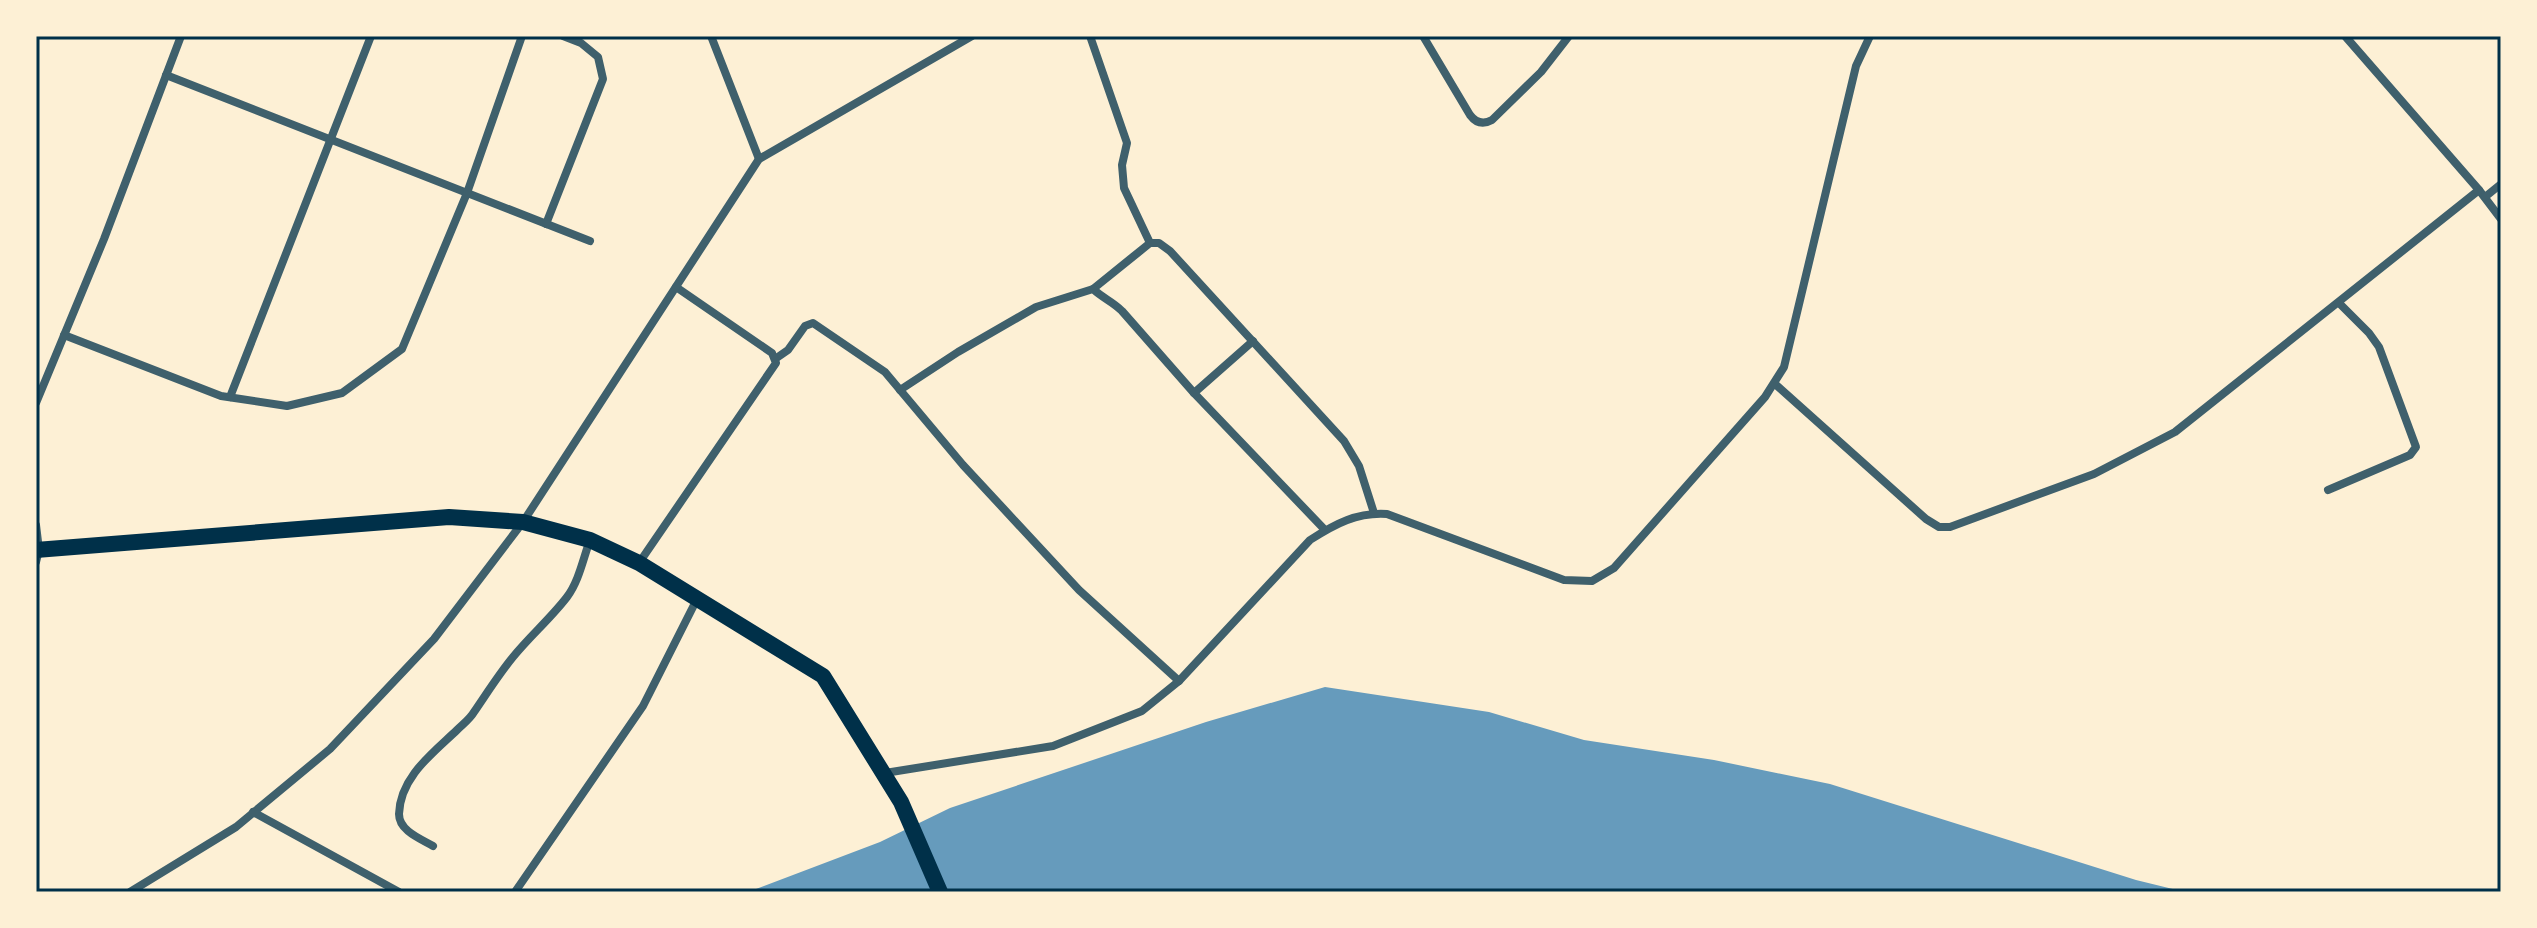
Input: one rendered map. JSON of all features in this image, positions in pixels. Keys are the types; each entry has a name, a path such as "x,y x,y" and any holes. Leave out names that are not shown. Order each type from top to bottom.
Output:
{"main road":[{"path":"37,554 449,517 523,522 590,540 639,563 823,676 901,802 940,892"}],"street":[{"path":"36,403 104,239 181,36"},
{"path":"230,397 371,36"},
{"path":"64,335 221,396 287,406 342,393 402,349 467,193 522,36"},
{"path":"546,224 603,79 598,57 581,43 563,36"},
{"path":"711,36 759,159"},
{"path":"130,892 236,827 330,749 434,639 523,522 759,159 972,36"},
{"path":"1090,36 1127,143 1122,165 1124,188 1150,243"},
{"path":"1423,36 1470,115 1477,122 1484,123 1492,120 1541,72 1569,36"},
{"path":"885,773 1053,746 1142,711 1179,681 1310,540 1355,516 1387,514 1564,580 1592,581 1614,568 1775,384 1784,367 1856,66 1870,36"},
{"path":"2345,36 2501,219"},
{"path":"166,75 590,241"},
{"path":"1775,384 1926,519 1939,527 1950,527 2094,474 2175,432 2482,194 2501,184"},
{"path":"900,390 1036,307 1093,289 1150,243 1159,243 1170,251 1352,452 1374,513"},
{"path":"639,563 774,368 772,353 676,287"},
{"path":"1093,289 1122,311 1194,393 1325,530"},
{"path":"2328,490 2410,455 2416,447 2379,347 2339,303"},
{"path":"775,359 788,350 805,326 813,323 885,372 963,465 1079,590 1179,681"},
{"path":"1194,393 1253,341"},
{"path":"36,525 37,554"},
{"path":"433,846 402,825 399,816 403,794 410,779 420,765 474,714 514,655 567,597 590,540"},
{"path":"515,892 643,706 697,599"},
{"path":"253,812 399,892"}],"water":[{"path":"1325,687 1489,712 1584,740 1714,760 1830,784 2136,880 2185,892 748,892 880,842 950,808 1206,722"}]}
